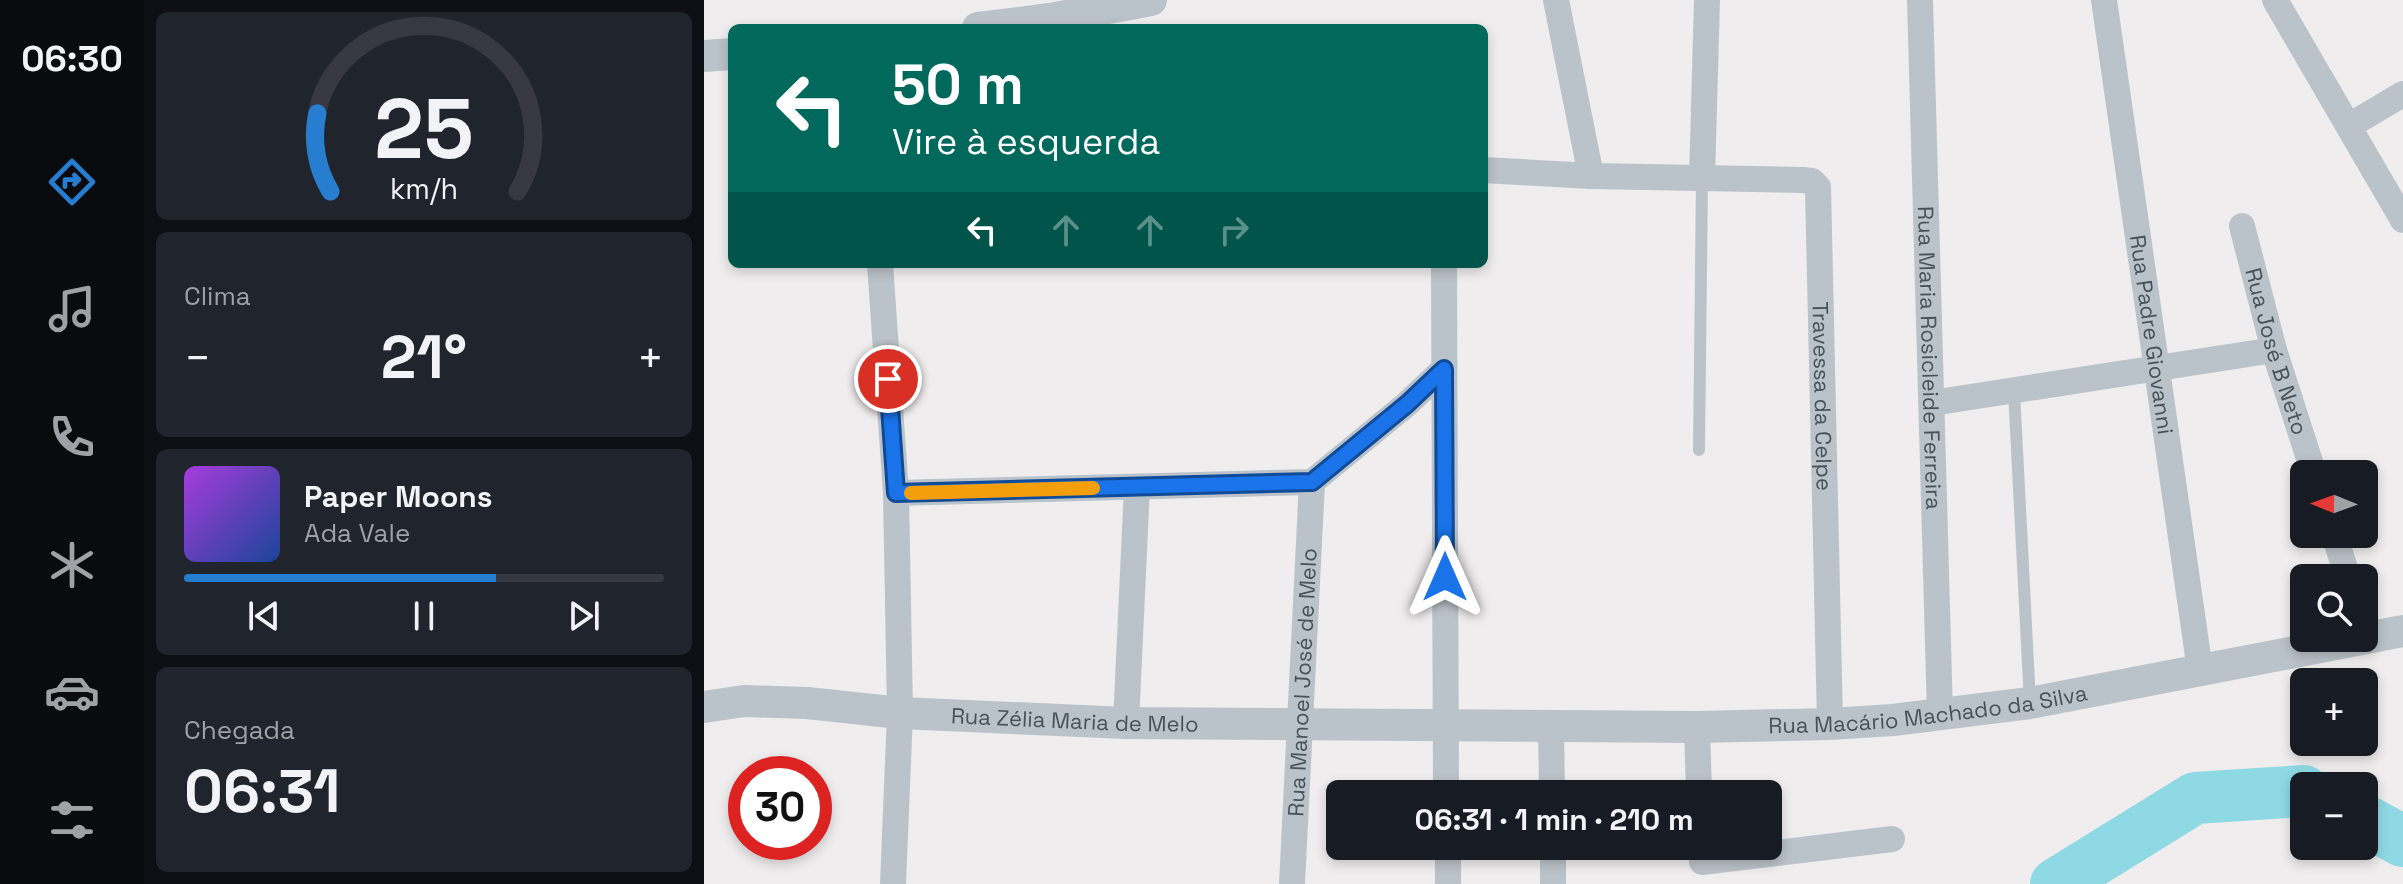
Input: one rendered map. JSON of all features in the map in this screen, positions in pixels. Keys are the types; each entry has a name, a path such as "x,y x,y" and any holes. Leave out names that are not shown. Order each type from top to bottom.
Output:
{"street":[{"path":"993,24 1049,9 1151,0"},
{"path":"1556,0 1591,176"},
{"path":"1488,170 1702,179 1707,0"},
{"name":"Rua Maria Rosicleide Ferreira","path":"1920,0 1940,715"},
{"name":"Rua Padre Giovanni","path":"2104,0 2200,670"},
{"path":"2275,0 2403,220"},
{"path":"704,56 728,54"},
{"path":"2349,126 2403,94"},
{"name":"Travessa da Celpe","path":"1702,179 1803,180 1812,181 1818,187 1830,724"},
{"name":"Rua José B Neto","path":"2242,226 2274,350 2309,460"},
{"path":"880,268 896,493 900,713 893,884"},
{"path":"1444,268 1446,780"},
{"path":"1932,403 2274,350"},
{"path":"896,493 1312,482 1407,404 1444,369"},
{"name":"Rua Manoel José de Melo","path":"1292,884 1312,482"},
{"path":"1126,723 1137,487"},
{"name":"Rua Macário Machado da Silva","path":"2378,632 2403,631"},
{"name":"Rua Macário Machado da Silva","path":"1445,725 1697,727 1830,724 1940,715 2030,703 2290,649"},
{"name":"Rua Zélia Maria de Melo","path":"704,707 744,701 807,703 900,713 1126,723 1445,725"},
{"path":"1551,726 1552,780"},
{"path":"1697,727 1699,780"},
{"path":"1702,864 1892,839"},
{"path":"1448,860 1448,884"},
{"path":"1553,860 1553,884"}],"lane":[{"path":"1699,450 1702,179"},
{"path":"2014,391 2030,703"}],"waterway":[{"path":"2056,884 2195,798 2290,792"},
{"path":"2378,828 2403,841"}],"slow traffic":[{"path":"911,493 1093,488"}],"route":[{"path":"888,379 896,493 1312,482 1407,404 1444,369 1445,577"}]}
